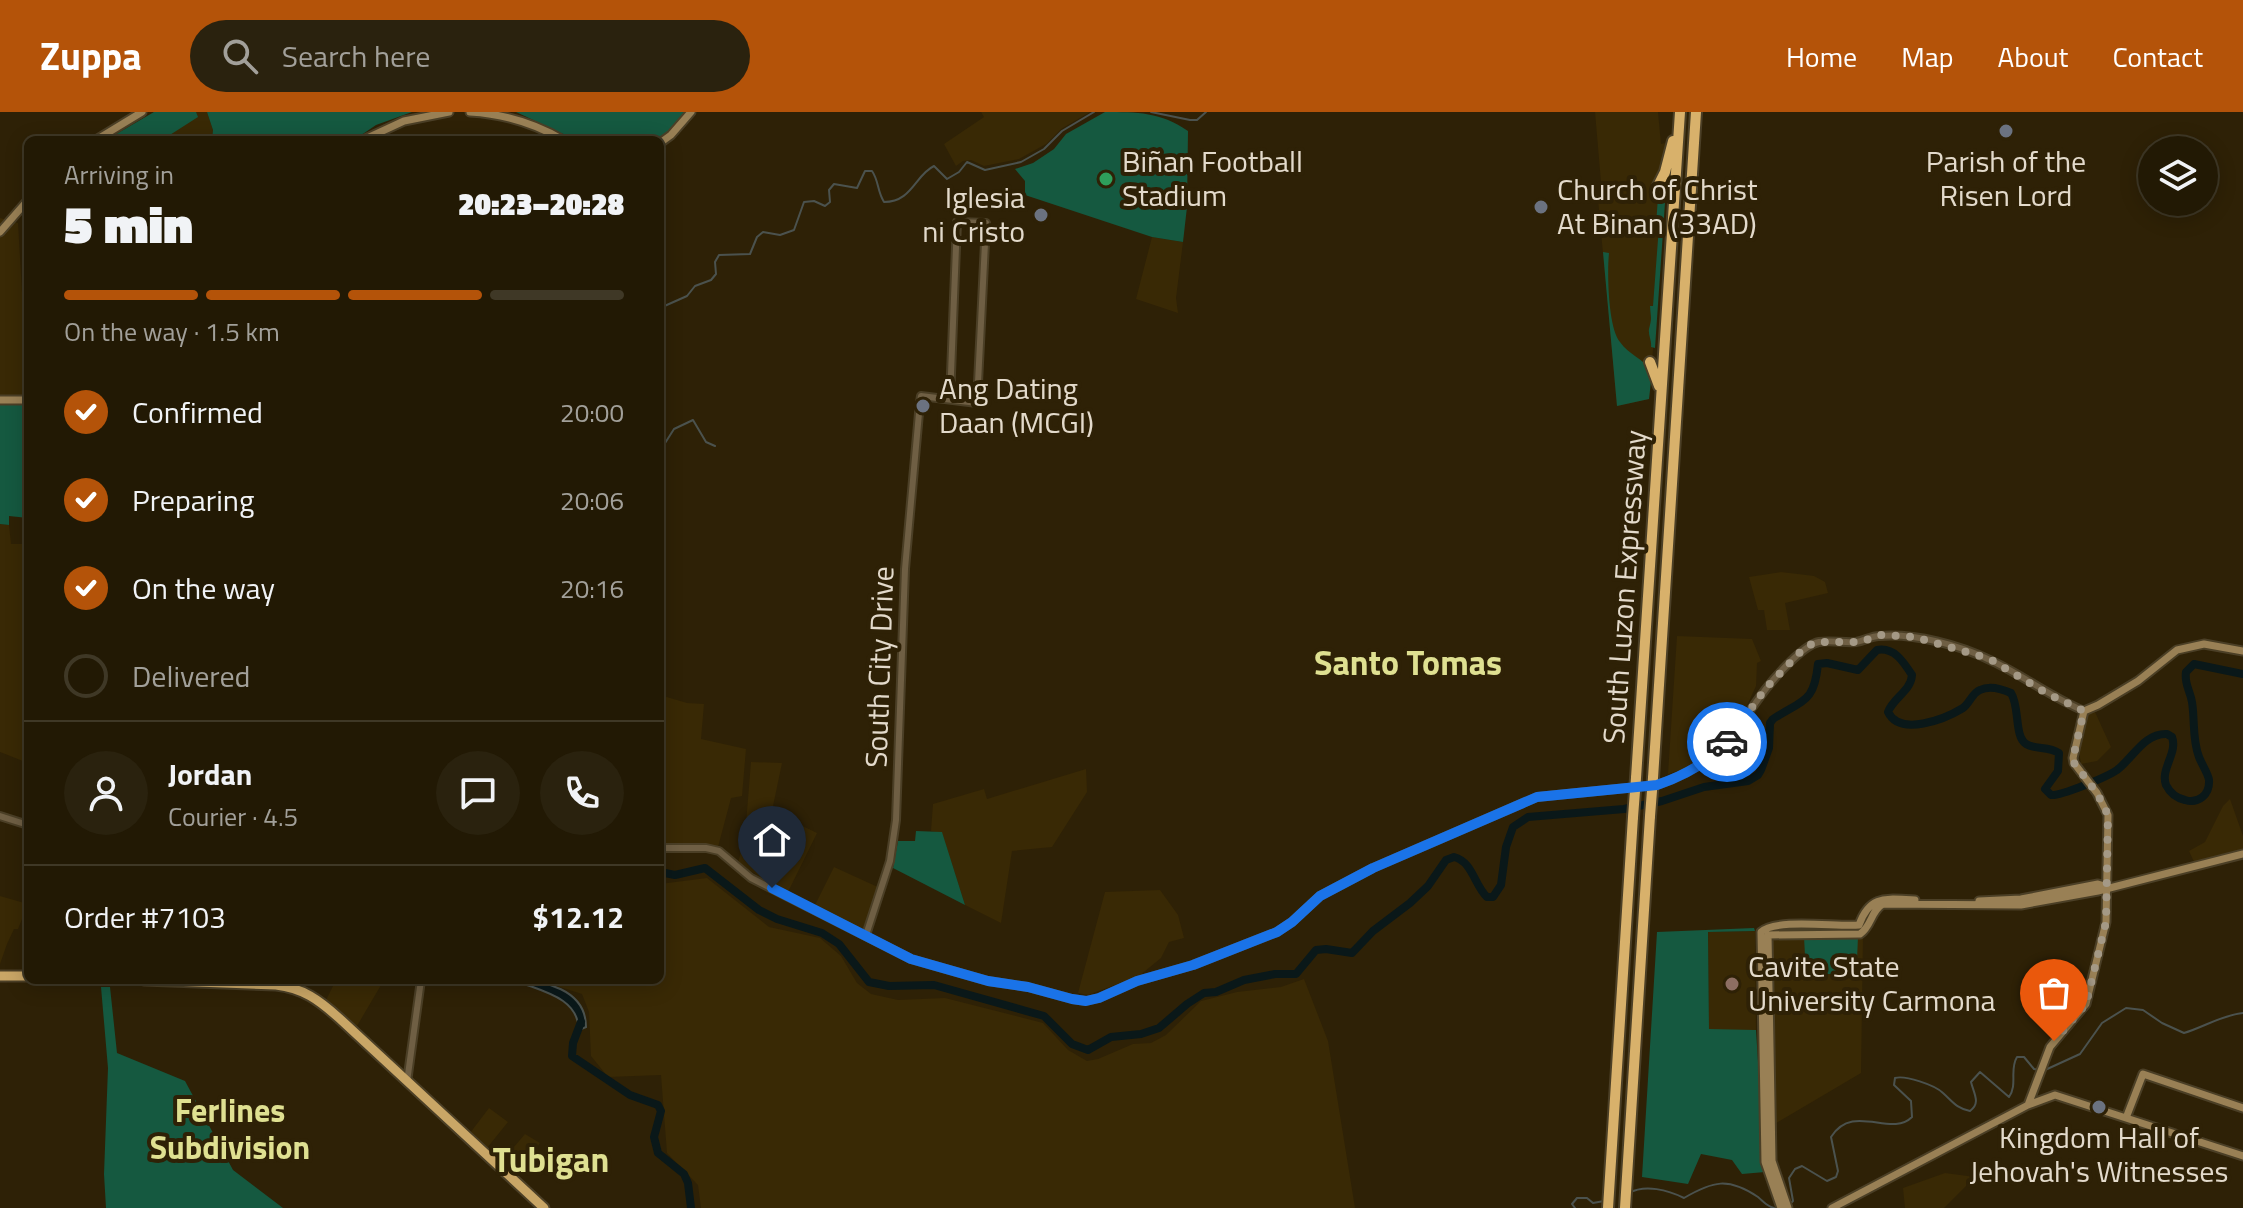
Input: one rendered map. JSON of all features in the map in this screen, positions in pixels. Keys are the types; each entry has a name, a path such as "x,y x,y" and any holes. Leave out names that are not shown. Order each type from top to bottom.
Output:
{"highway":[{"path":"1658,186 1667,167 1680,112"},
{"name":"South Luzon Expressway","path":"1608,1208 1680,112"},
{"name":"South Luzon Expressway","path":"1625,1208 1696,112"},
{"path":"1650,362 1661,400"},
{"path":"0,976 24,976"},
{"path":"250,984 297,989 324,1004 544,1208"}],"main road":[{"path":"103,136 142,112"},
{"path":"372,136 404,121 449,112"},
{"path":"470,112 539,126 556,136"},
{"path":"664,140 691,112"},
{"path":"0,232 24,205"},
{"path":"0,400 24,400"},
{"path":"2028,1105 2054,1041 2086,1004 2106,922 2108,815 2090,782 2074,763 2084,711 2129,687 2177,650 2204,644 2243,651"},
{"path":"1788,1208 1765,1162 1765,1011 1760,936 1763,928 1859,925 1867,907 1876,901 1890,899 2006,901 2098,884 2108,887 2243,854"},
{"path":"2126,1118 2143,1074 2243,1108"},
{"path":"1832,1208 2028,1105 2055,1095 2243,1156"},
{"path":"1779,1194 1781,1208"}],"street":[{"path":"957,222 986,223 977,403 950,399 957,222"},
{"name":"South City Drive","path":"866,935 890,861 896,820 905,569 921,396 950,399"},
{"path":"664,848 719,851 746,875 898,954 952,972 1086,1001 1137,981 1193,965 1277,932 1320,896 1373,868 1537,797 1657,785 1673,780 1711,758 1739,728 1766,688 1805,647 1817,642 1860,642 1881,635 1915,637 1990,659 2046,693 2084,711"},
{"path":"0,816 24,824"},
{"path":"407,1082 420,984"}],"shaded area":[{"path":"154,112 207,112 213,130 212,136 113,136"},
{"path":"981,112 1090,112 1019,159 984,166 971,160 956,166 944,144 984,117"},
{"path":"1595,112 1658,112 1661,144 1665,143 1666,188 1649,399 1617,406 1598,199 1602,199 1602,194"},
{"path":"0,218 18,223 24,327 24,396 0,397"},
{"path":"1152,237 1183,242 1176,298 1178,313 1136,299"},
{"path":"0,524 9,525 11,544 24,544 24,761 0,752"},
{"path":"1781,572 1814,576 1825,582 1828,593 1785,603 1790,630 1767,630 1764,610 1758,610 1749,577"},
{"path":"1677,636 1752,639 1761,661 1757,663 1756,686 1740,721 1721,744 1690,767 1668,774"},
{"path":"664,696 704,704 701,739 746,749 742,796 731,798 718,847 664,844"},
{"path":"2095,712 2111,747 2097,761 2081,764 2078,746 2084,716"},
{"path":"751,762 782,763 772,811 817,833 787,894 738,863 745,836"},
{"path":"1086,769 1087,792 1052,847 1012,851 1001,923 965,905 942,833 931,831 933,804 984,789 987,799"},
{"path":"2230,799 2243,836 2243,849 2195,864 2189,851 2205,842 2223,806"},
{"path":"834,867 880,888 865,931 814,907"},
{"path":"707,878 769,927 820,938 841,956 857,983 871,994 898,1000 945,998 1043,1023 1068,1050 1087,1061 1133,1044 1151,1043 1166,1035 1201,1001 1237,992 1281,987 1304,979 1328,1041 1355,1208 701,1208 698,1185 667,1153 661,1075 608,1077 591,1056 589,1012 582,994 551,984 664,984 664,883"},
{"path":"1160,890 1178,915 1184,938 1169,942 1161,958 1139,976 1088,995 1078,993 1105,892"},
{"path":"0,896 24,903 24,914 18,929 14,929 0,964"},
{"name":"Cavite State University Carmona","path":"1755,931 1756,1030 1709,1030 1708,932"},
{"path":"1863,936 1861,1073 1773,1125 1768,939"},
{"path":"334,984 382,984 357,1026 325,1002"},
{"path":"524,984 550,985 571,995 584,1014 586,1027 579,1030 572,1009 556,996"},
{"path":"489,1108 508,1122 487,1148 470,1133"},
{"path":"525,1134 540,1143 516,1174 502,1161"},
{"path":"1945,1173 1975,1177 1944,1208 1905,1208 1903,1188"}],"green space":[{"path":"154,112 196,112 198,117 168,136 113,136"},
{"path":"207,112 412,112 376,125 360,136 212,136"},
{"path":"516,112 686,112 662,136 567,136"},
{"name":"Biñan Football Stadium","path":"1105,112 1158,117 1188,131 1187,207 1183,242 1152,237 1025,195 1025,181 1015,169 1033,163 1054,149 1066,134"},
{"path":"1666,188 1655,348 1651,347 1649,334 1650,306 1653,306 1659,226 1656,225 1658,197"},
{"path":"1603,252 1609,253 1609,299 1616,335 1652,372 1649,399 1617,406"},
{"path":"0,404 24,405 24,518 9,516 9,525 0,524"},
{"path":"916,831 942,832 965,905 893,868 898,841 915,841"},
{"path":"1754,928 1755,931 1708,932 1709,1029 1756,1030 1765,1172 1742,1174 1732,1160 1701,1154 1688,1184 1642,1177 1657,932"},
{"path":"1804,937 1858,937 1857,960 1842,959 1841,974 1806,974"},
{"path":"101,987 110,987 117,1053 185,1081 233,1170 283,1208 106,1208 104,1174 108,1068"}],"waterway":[{"path":"664,306 687,296 695,286 711,280 716,274 715,262 719,255 750,254 757,237 763,232 780,235 794,230 804,202 814,201 825,206 830,202 829,190 834,184 857,188 865,171 872,171 884,202 893,201 907,193 934,166 947,179 959,172 967,162 985,170 1021,162 1044,149 1062,131 1094,112"},
{"path":"1151,112 1190,120 1197,120 1206,112"},
{"path":"664,445 674,429 693,420 706,442 715,446"},
{"path":"664,873 675,875 705,868 759,910 822,933 839,944 869,982 889,986 934,985 1044,1016 1072,1044 1088,1050 1111,1037 1141,1034 1159,1028 1204,993 1216,992 1244,980 1275,974 1296,974 1316,950 1352,953 1373,931 1428,886 1446,860 1454,857 1460,860 1487,897 1493,897 1501,885 1506,847 1513,827 1528,817 1624,809 1704,787 1748,781 1761,770 1769,748 1770,723 1806,699 1814,686 1818,664 1858,670 1877,650 1893,653 1912,675 1909,686 1888,712 1894,719 1912,725 1945,717 1963,708 1977,691 1996,688 2011,693 2022,740 2030,746 2059,753 2058,771 2045,789 2051,795 2112,773 2145,742 2167,734 2172,737 2173,749 2165,773 2166,785 2171,793 2190,801 2205,794 2209,780 2194,737 2186,672 2194,664 2243,674"},
{"path":"2045,1070 2080,1054 2102,1023 2126,1008 2143,1010 2184,1033 2243,1013"},
{"path":"581,1022 572,1056 630,1095 658,1105 661,1111 654,1137 658,1153 684,1174 691,1208"},
{"path":"1788,1206 1793,1201 1789,1178 1795,1169 1802,1166 1827,1181 1836,1177 1838,1171 1831,1137 1840,1127 1861,1121 1894,1124 1912,1117 1911,1101 1894,1085 1895,1078 1927,1084 1970,1111 1976,1101 1971,1082 1980,1072 2009,1097 2017,1057 2024,1057 2034,1069 2039,1070"},
{"path":"1629,1193 1656,1189 1684,1198 1712,1185 1729,1184 1738,1186 1774,1208"},
{"path":"1575,1208 1572,1204 1577,1198 1587,1198 1593,1203 1604,1201"}],"way so far":[{"path":"1727,742 1766,688 1805,647 1817,642 1860,642 1881,635 1915,637 1990,659 2046,693 2084,711 2073,758 2108,815 2106,922 2086,1004 2054,1041"}],"place":[{"name":"Parish of the Risen Lord","path":"2006,131"},
{"name":"Biñan Football Stadium","path":"1106,179"},
{"name":"Church of Christ At Binan (33AD)","path":"1541,207"},
{"name":"Iglesia ni Cristo","path":"1041,215"},
{"name":"Ang Dating Daan (MCGI)","path":"923,406"},
{"name":"Cavite State University Carmona","path":"1732,984"},
{"name":"Kingdom Hall of Jehovah's Witnesses","path":"2099,1107"}],"district":[{"name":"Santo Tomas","path":"1408,663"},
{"name":"Ferlines Subdivision","path":"230,1130"},
{"name":"Tubigan","path":"551,1160"}],"route":[{"path":"772,888 911,959 988,981 1086,1001 1137,981 1193,965 1277,932 1320,896 1373,868 1537,797 1657,785 1673,780 1711,758 1727,742"}]}
